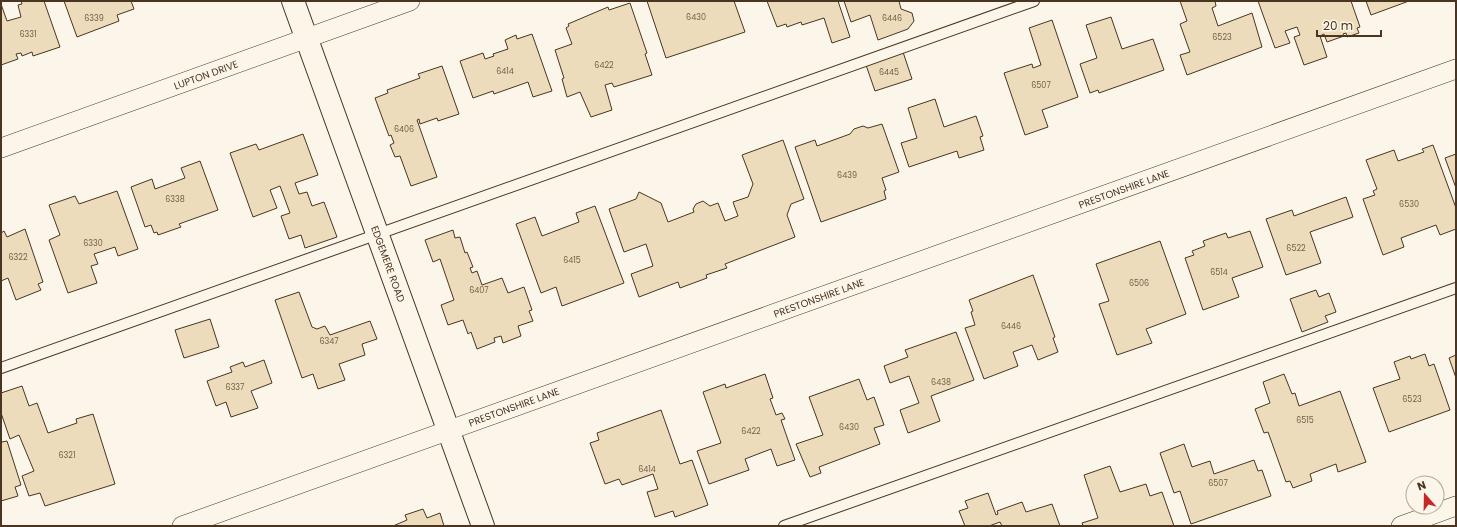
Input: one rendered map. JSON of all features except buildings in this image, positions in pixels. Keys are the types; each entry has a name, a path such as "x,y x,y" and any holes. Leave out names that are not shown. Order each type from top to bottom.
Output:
{"street":[{"name":"EDGEMERE ROAD","path":"293,1 483,526"},
{"name":"LUPTON DRIVE","path":"1,148 410,1"},
{"name":"PRESTONSHIRE LANE","path":"182,526 1456,69"},
{"path":"1401,526 1456,506"}],"lane":[{"path":"1,368 377,233 1034,1"},
{"path":"784,526 1456,288"}]}
